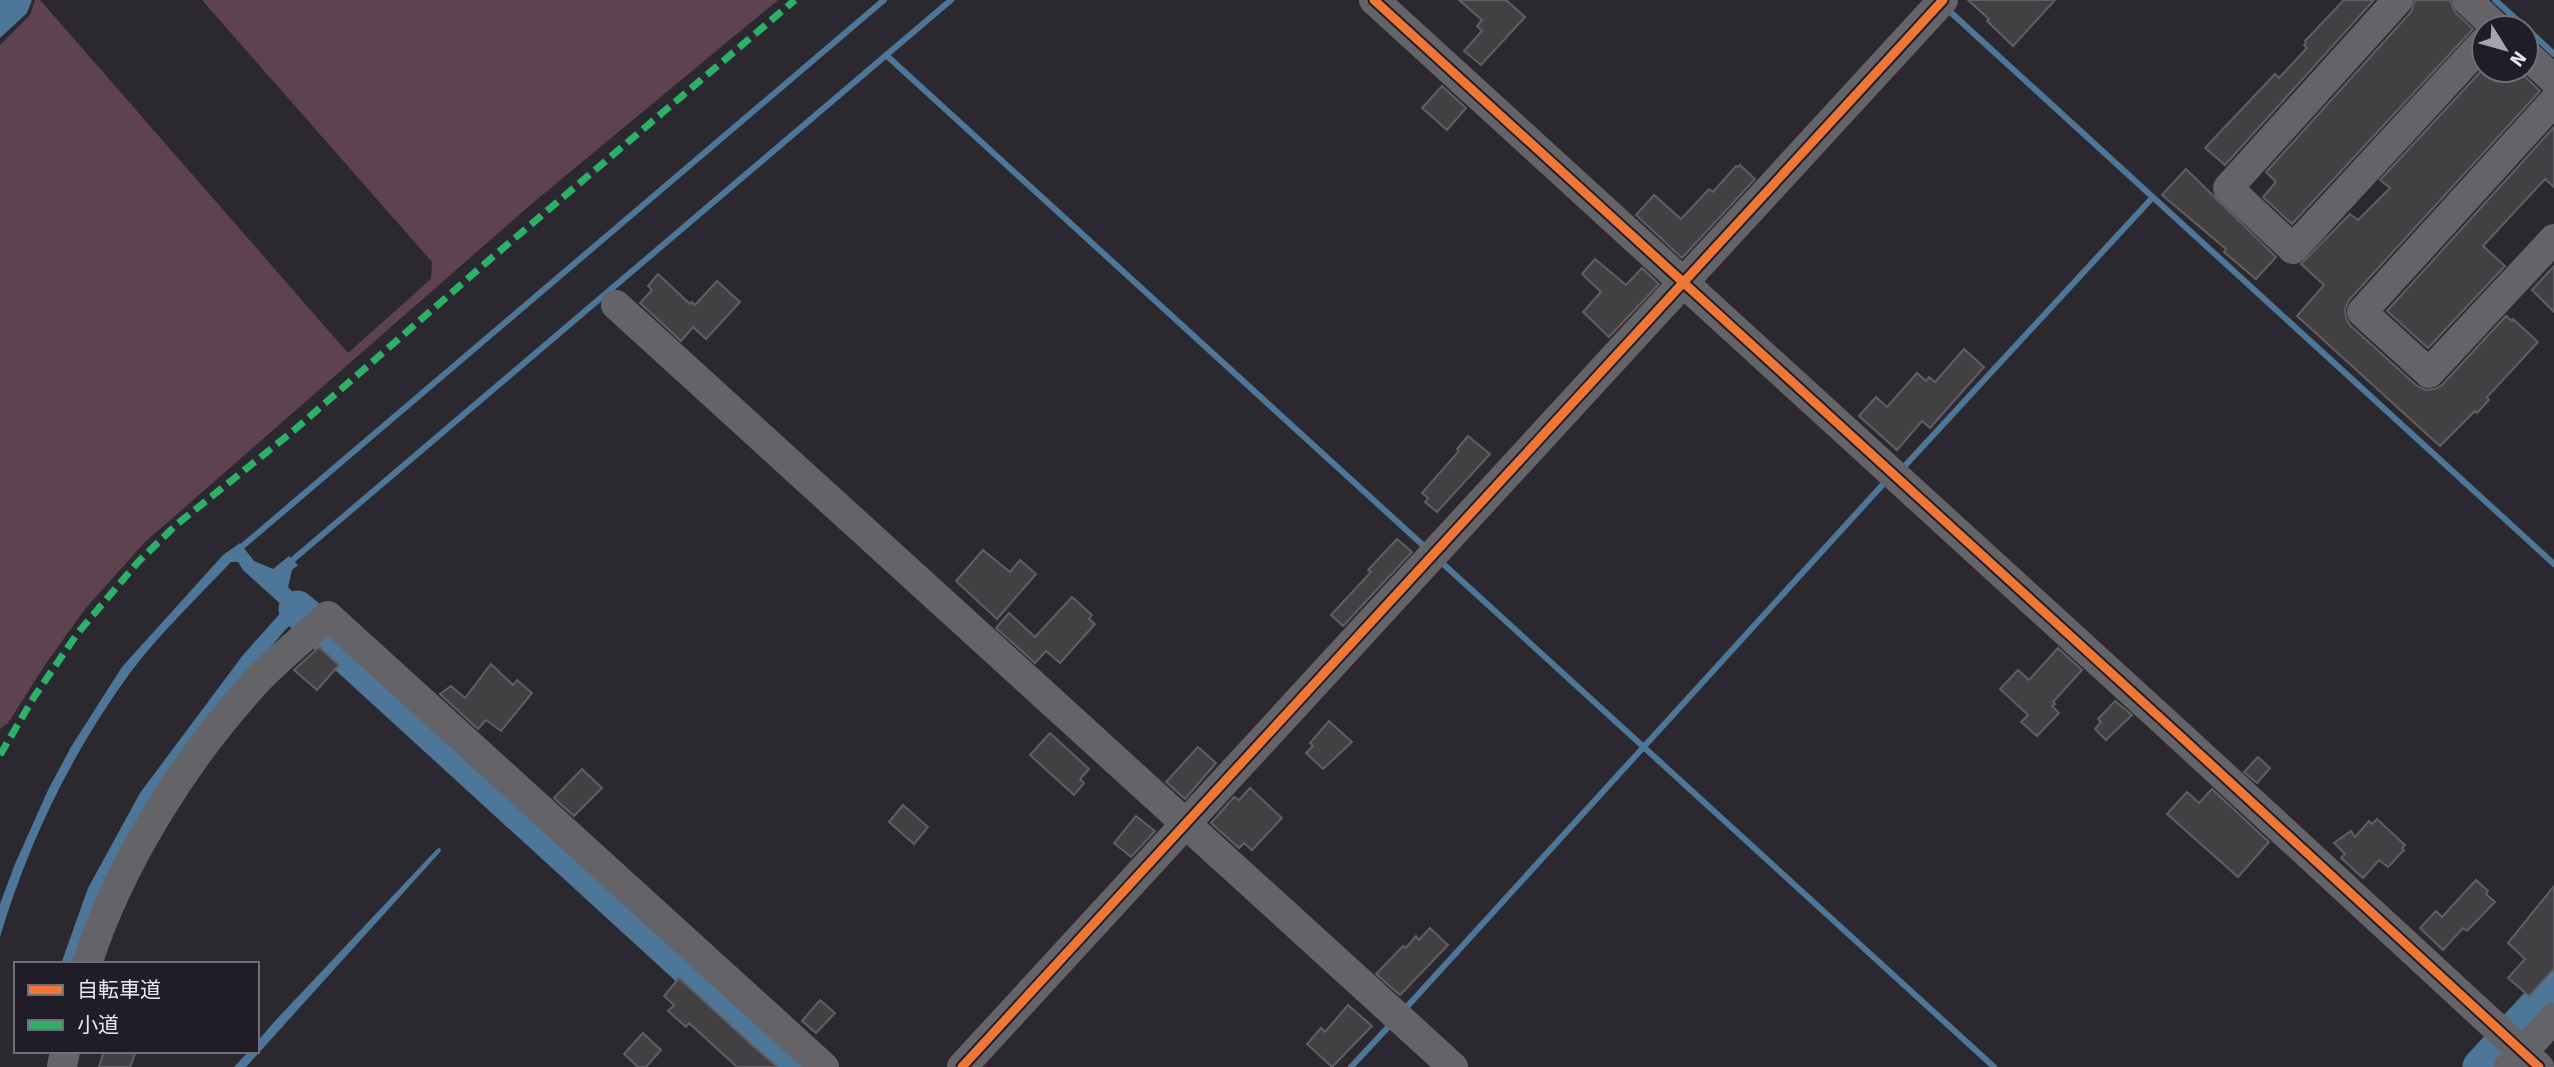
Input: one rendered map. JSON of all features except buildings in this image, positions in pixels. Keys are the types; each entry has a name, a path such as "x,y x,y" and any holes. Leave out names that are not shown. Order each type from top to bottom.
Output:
{"street":[{"path":"1374,0 2179,735 2517,1053 2554,1018"},
{"path":"962,1067 1943,0"},
{"path":"2398,0 2228,188 2293,249 2470,57"},
{"path":"2467,0 2482,14"},
{"path":"2540,67 2554,80"},
{"path":"2554,101 2362,312 2429,373 2554,239"},
{"path":"616,304 1180,831 1453,1067"},
{"path":"88,962 119,884 140,842 171,794 252,686 328,616 824,1067"}],"shaded area":[{"path":"35,0 40,0 348,353 431,279 432,262 202,0 778,0 535,201 145,542 85,609 8,723 0,729 0,45 30,15"}],"water":[{"path":"0,0 32,0 27,13 0,38"},
{"path":"240,543 254,561 273,569 289,556 298,565 292,570 288,587 308,610 286,629 247,675 76,962 62,962 88,888 140,793 243,655 285,608 243,570 238,562 231,562 179,616 130,673 71,766 38,833 0,937 0,904 49,788 71,747 122,667 223,555"},
{"path":"440,848 441,851 259,1053 259,1040 274,1022"},
{"path":"247,1053 259,1053 246,1067 234,1067"}],"waterway":[{"path":"238,550 884,0"},
{"path":"289,563 951,0"},
{"path":"2495,0 2510,14"},
{"path":"1946,8 2554,564"},
{"path":"2540,41 2554,54"},
{"path":"886,55 1426,548"},
{"path":"1901,470 2153,197"},
{"path":"1404,1010 1886,481"},
{"path":"1440,561 1994,1067"},
{"path":"297,609 797,1067"},
{"path":"2481,1067 2554,988"},
{"path":"1351,1067 1391,1024"}],"marked path":[{"path":"0,755 34,697 77,634 138,562 176,525 292,432 795,0"}],"cycle path":[{"path":"1374,0 2539,1067"},
{"path":"962,1067 1943,0"}]}
